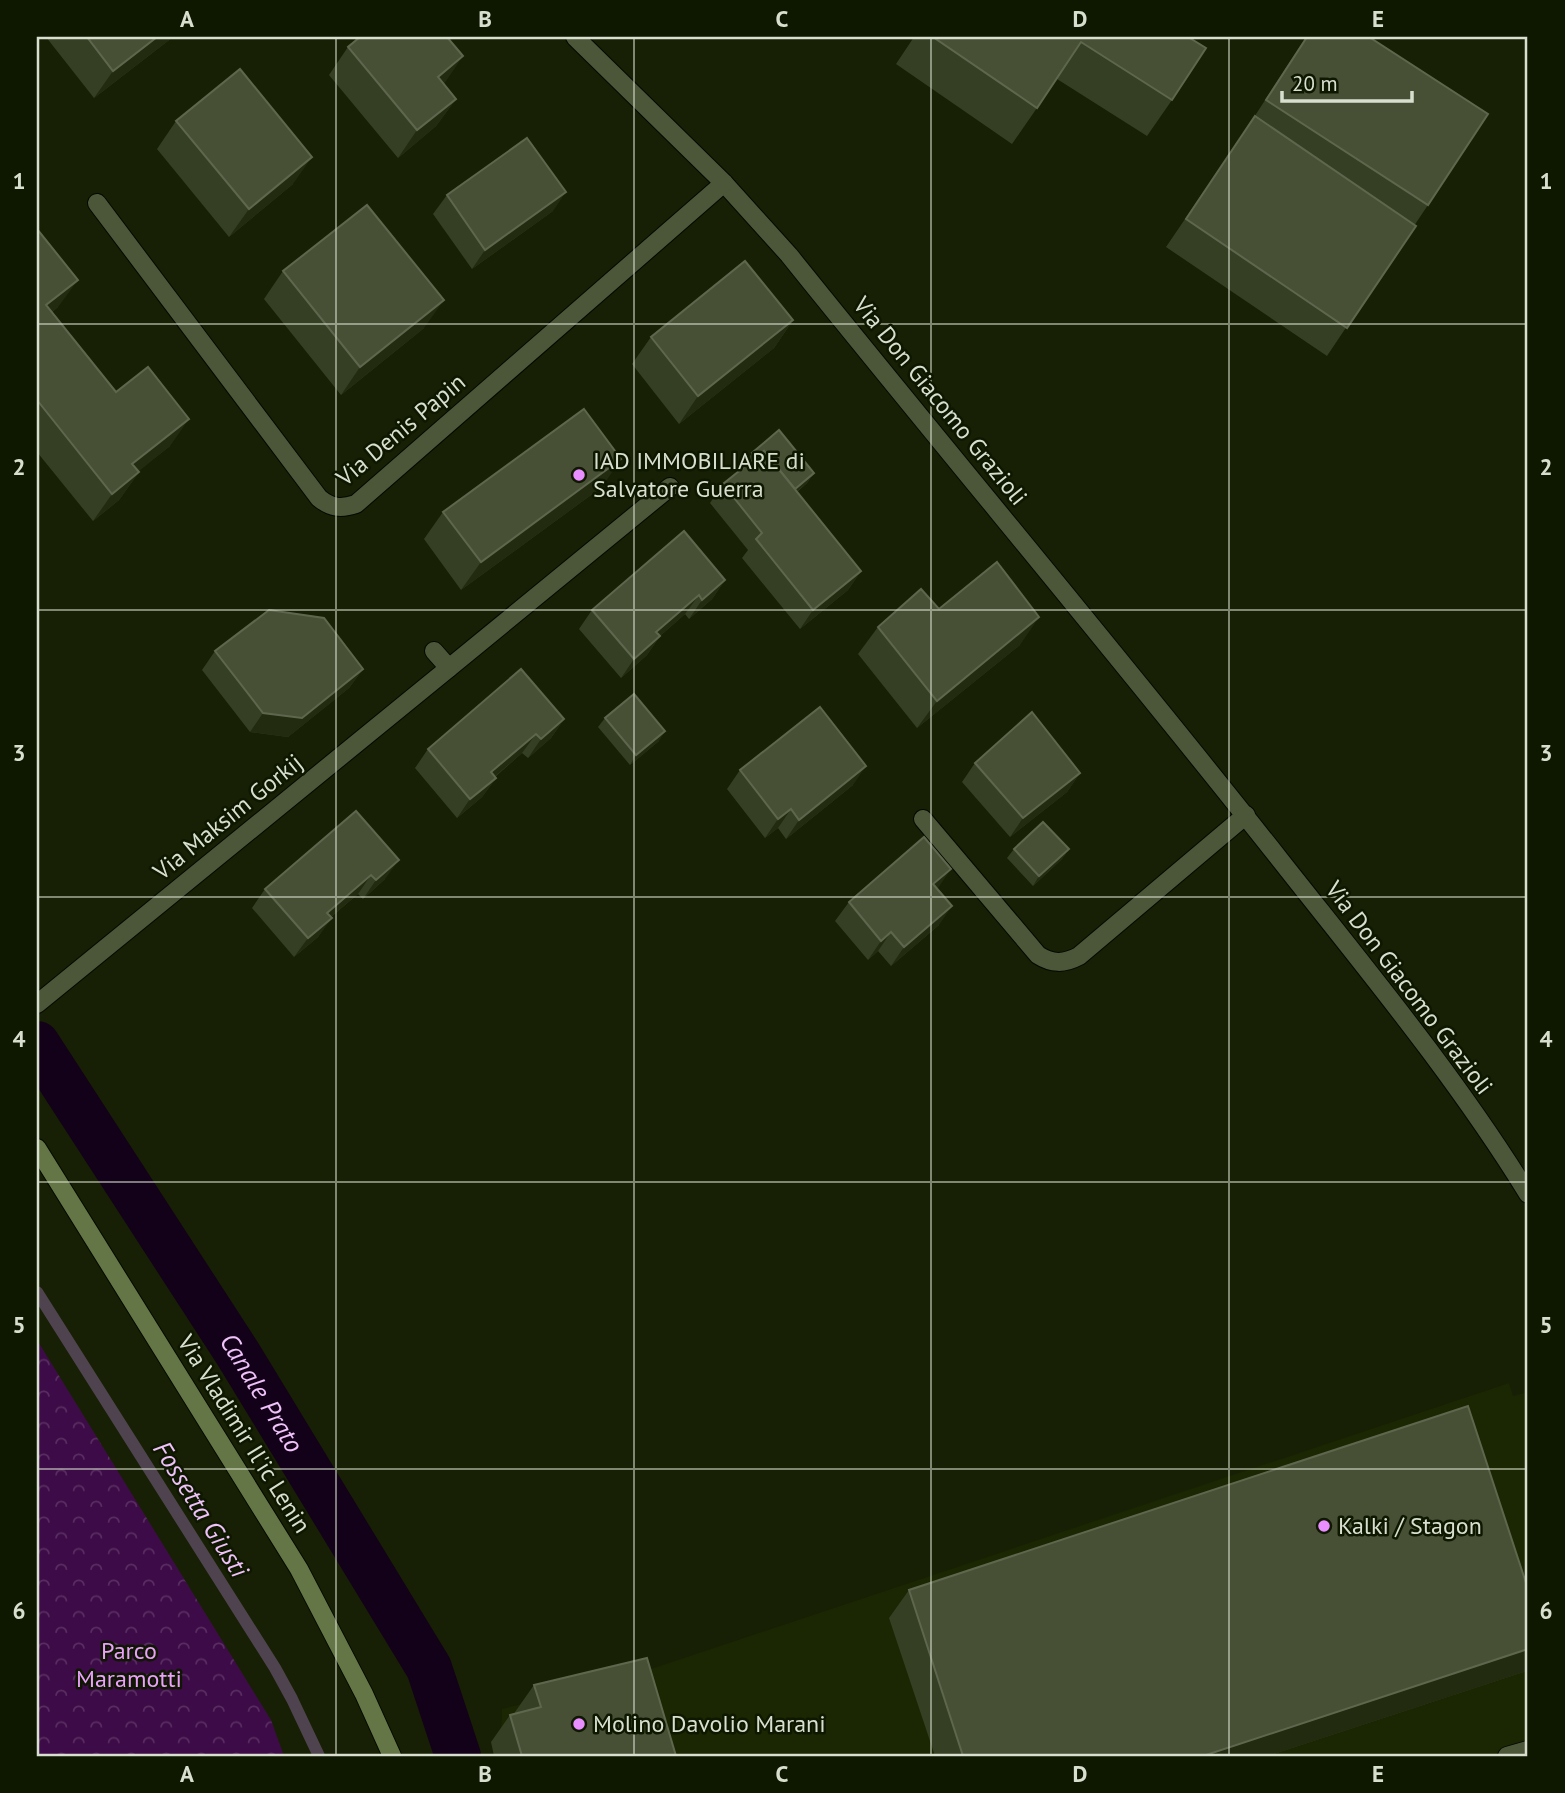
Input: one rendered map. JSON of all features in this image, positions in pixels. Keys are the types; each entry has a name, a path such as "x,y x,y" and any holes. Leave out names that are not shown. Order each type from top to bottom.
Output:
{"main road":[{"name":"Via Vladimir Il'ic Lenin","path":"37,1148 299,1569 364,1693 392,1756"}],"street":[{"name":"Via Don Giacomo Grazioli","path":"575,37 724,183 789,255 1246,816 1390,998 1528,1194"},
{"name":"Via Denis Papin","path":"97,203 319,498 327,505 346,508 356,504 724,183"},
{"name":"Via Maksim Gorkij","path":"37,1004 670,487"},
{"path":"434,652 449,668"},
{"path":"923,819 1038,955 1047,961 1059,963 1079,956 1246,816"},
{"path":"1507,1756 1528,1750"}],"shaded area":[{"name":"Kalki / Stagon","path":"1509,1383 1513,1396 1528,1392 1528,1756 500,1756 502,1709 630,1676"}],"green space":[{"name":"Parco Maramotti","path":"37,1340 271,1720 284,1756 37,1756"}],"building":[{"path":"87,37 157,37 113,71"},
{"path":"360,37 447,37 463,56 438,77 456,99 417,130 348,47"},
{"path":"933,37 1188,37 1206,48 1172,100 1081,42 1037,108"},
{"path":"1307,37 1369,37 1488,114 1428,205 1266,100"},
{"path":"240,69 312,157 249,209 176,121"},
{"path":"1255,116 1416,226 1347,328 1186,219"},
{"path":"527,138 566,192 485,250 447,195"},
{"path":"367,205 444,300 360,367 283,271"},
{"path":"37,229 78,280 46,305 116,392 148,367 189,419 132,464 139,472 112,494 37,400"},
{"path":"745,261 793,320 698,396 651,337"},
{"path":"584,409 621,459 481,562 443,512"},
{"path":"779,430 814,473 795,489 764,451 756,458 752,453"},
{"path":"764,451 861,571 813,610 756,539 762,533 723,484"},
{"path":"684,531 725,580 702,600 699,595 656,632 660,636 634,659 592,610"},
{"path":"997,562 1039,617 937,701 878,627 921,589 939,609"},
{"path":"269,610 324,618 363,669 302,718 263,713 215,651"},
{"path":"521,669 564,719 541,739 536,734 491,772 496,778 470,799 428,749"},
{"path":"634,694 665,731 636,755 605,718"},
{"path":"820,707 866,766 799,820 791,809 778,819 740,770"},
{"path":"1032,712 1080,773 1023,818 975,763"},
{"path":"356,811 399,860 376,880 371,875 327,913 332,918 308,938 265,889"},
{"path":"1043,822 1069,849 1039,876 1014,849"},
{"path":"924,837 951,869 933,884 952,906 904,947 891,932 881,941 849,902"},
{"name":"Kalki / Stagon","path":"1468,1406 1528,1589 1528,1649 1203,1756 963,1756 909,1590"},
{"name":"Molino Davolio Marani","path":"647,1658 676,1756 522,1756 510,1715 541,1707 534,1685"}],"waterway":[{"name":"Canale Prato","path":"37,1044 238,1354 429,1668 458,1756"},
{"name":"Fossetta Giusti","path":"37,1292 275,1668 319,1756"}],"place":[{"name":"IAD IMMOBILIARE di Salvatore Guerra","path":"579,475"},
{"name":"Kalki / Stagon","path":"1324,1526"},
{"name":"Molino Davolio Marani","path":"579,1724"}]}
